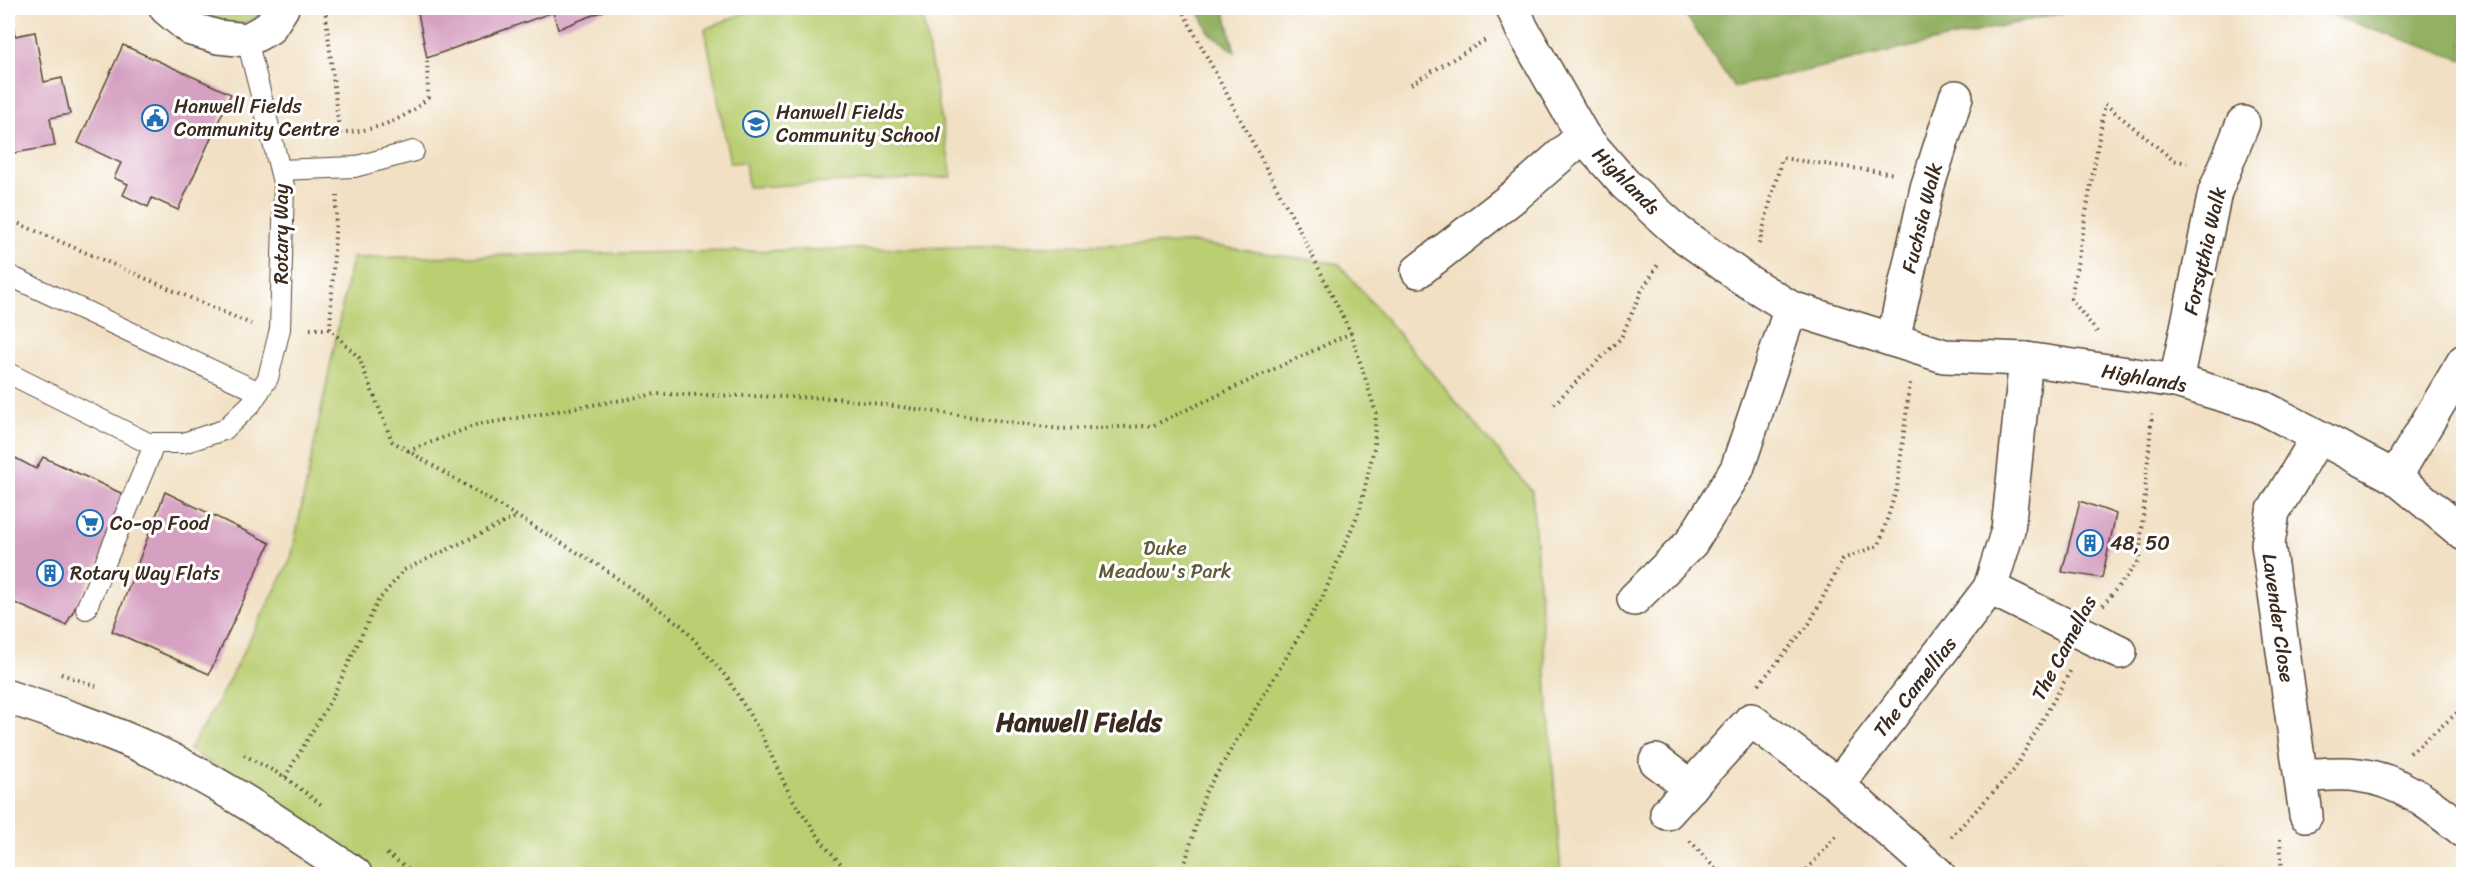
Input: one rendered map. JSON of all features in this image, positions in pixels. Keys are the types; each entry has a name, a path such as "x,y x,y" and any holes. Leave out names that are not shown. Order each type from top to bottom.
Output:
{"street":[{"path":"166,8 191,29 218,37 246,40 269,28 282,8"},
{"name":"Highlands","path":"1516,14 1583,136 1625,184 1678,232 1749,282 1791,308 1944,356 2026,359 2165,380 2260,406 2395,477 2463,534"},
{"name":"Fuchsia Walk","path":"1903,343 1929,183 1956,97"},
{"name":"Forsythia Walk","path":"2165,380 2215,192 2242,123"},
{"path":"1418,272 1517,194 1583,136"},
{"path":"1634,599 1691,543 1737,469 1791,308"},
{"name":"The Camellias","path":"1850,795 1990,588 2007,530 2026,359"},
{"path":"2395,477 2463,362"},
{"name":"Lavender Close","path":"2306,815 2268,544 2272,512 2318,437"},
{"path":"1990,588 2120,652"},
{"path":"8,697 74,718 154,751 253,806 355,874"},
{"path":"1667,813 1751,720 1850,795 1932,869"},
{"path":"1656,761 1691,787"},
{"path":"2302,776 2357,774 2381,780 2421,797 2463,831"}],"lane":[{"name":"Rotary Way","path":"8,373 148,444 183,443 224,430 251,404 268,378 280,329 284,186 246,40"},
{"path":"280,170 354,167 414,152"},
{"path":"8,275 259,392"},
{"path":"86,609 155,443"}],"path":[{"path":"1181,8 1298,226 1351,333 1376,412 1374,448 1360,509 1323,596 1205,793 1182,874"},
{"path":"1411,84 1516,14"},
{"path":"340,133 364,130 392,121 420,106 428,97 427,58"},
{"path":"2104,371 2100,336 2071,299 2105,104 2173,160 2223,171"},
{"path":"1749,282 1773,183 1782,158 1883,171 1929,183"},
{"path":"8,219 244,322 280,329 330,329 359,358 392,441 603,568 682,626 728,679 759,729 791,797 826,847 850,874"},
{"path":"1554,404 1621,338 1641,292 1678,232"},
{"path":"408,451 476,425 656,394 836,398 1060,429 1152,426 1351,333"},
{"path":"1751,720 1759,684 1809,624 1843,559 1879,545 1897,488 1908,416 1903,343"},
{"name":"The Camellas","path":"1932,869 2014,770 2090,637 2105,601 2139,561 2149,470 2165,380"},
{"path":"285,777 331,700 378,601 404,570 518,516"},
{"path":"2381,780 2463,707"},
{"path":"1803,874 1850,795"},
{"path":"1667,813 1720,874"}],"green space":[{"path":"198,8 268,8 251,20 233,24 215,19"},
{"path":"756,8 921,8 952,177 748,187 745,162 730,163 705,29"},
{"path":"1197,8 1224,8 1235,52 1209,32"},
{"path":"1681,8 2082,8 1734,87"},
{"path":"2310,8 2463,8 2463,60"},
{"name":"Duke Meadow's Park","path":"1195,243 1339,264 1532,491 1561,874 376,874 291,810 189,750 215,707 291,559 352,258"}],"building":[{"path":"8,8 10,8 15,36 35,32 44,82 62,78 70,114 50,118 55,146 8,154"},
{"path":"417,8 611,8 558,29 553,12 427,58"},
{"name":"Hanwell Fields Community Centre","path":"123,45 231,94 178,210 152,198 148,207 123,195 128,184 114,178 121,163 78,143"},
{"path":"8,454 36,469 43,457 125,495 107,547 66,625 8,600"},
{"path":"165,492 270,543 209,674 112,631"},
{"name":"48, 50","path":"2080,501 2116,514 2102,578 2062,572"}],"place":[{"name":"Hanwell Fields Community Centre","path":"155,118"},
{"name":"Hanwell Fields Community School","path":"756,124"},
{"name":"Co-op Food","path":"90,523"},
{"name":"48, 50","path":"2090,543"},
{"name":"Rotary Way Flats","path":"50,573"}],"district":[{"name":"Hanwell Fields","path":"1079,722"}]}
